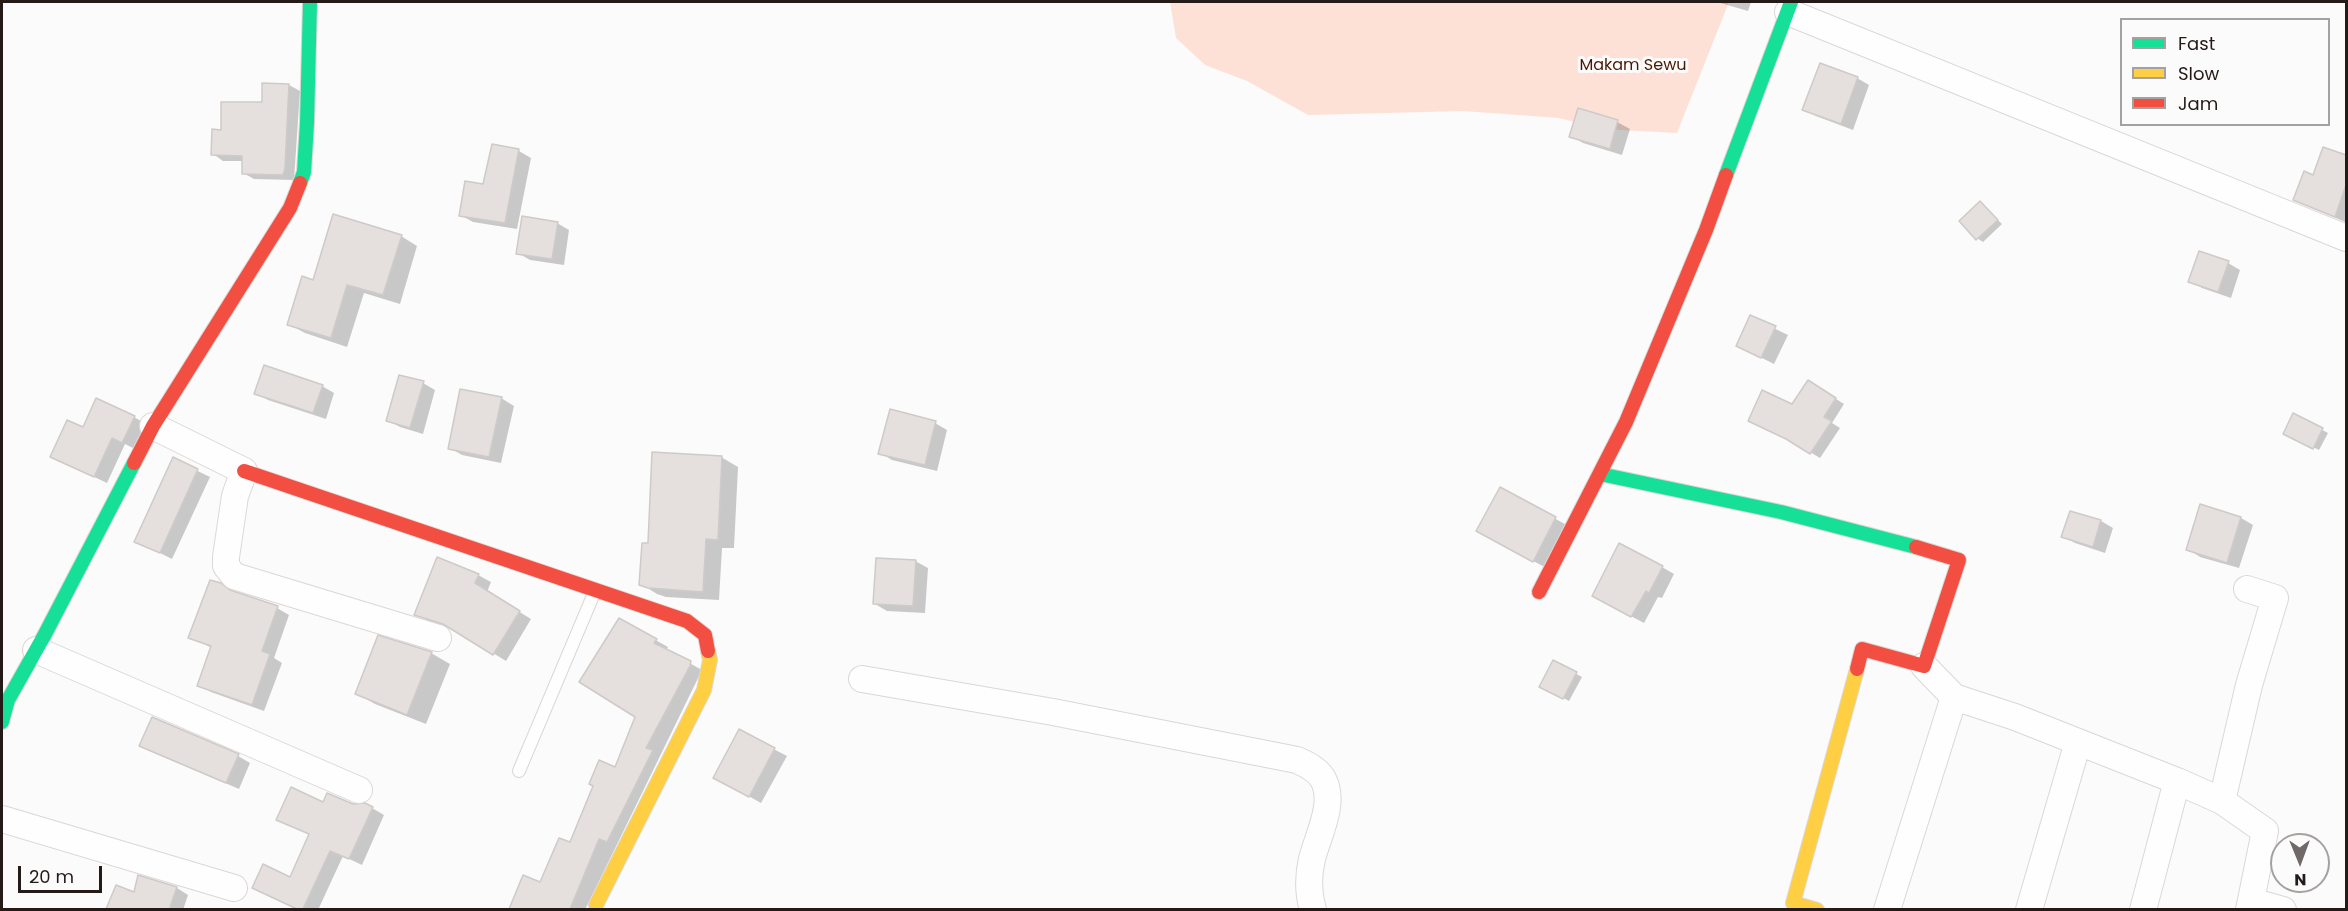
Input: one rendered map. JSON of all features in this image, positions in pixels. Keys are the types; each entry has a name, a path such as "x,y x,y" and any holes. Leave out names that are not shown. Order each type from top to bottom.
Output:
{"street":[{"path":"2,722 8,700 153,426 290,208 304,172 310,2"},
{"path":"1539,592 1626,422 1706,230 1790,7 2346,238"},
{"path":"153,426 244,471 687,621 705,635 711,660 705,690 596,905"},
{"path":"244,471 235,496 226,557 226,566 234,576 438,638"},
{"path":"1599,474 1757,505 1904,543 1959,560 1924,666"},
{"path":"2222,801 2249,685 2275,598 2247,589"},
{"path":"1817,909 1793,903 1862,649 1924,666 1954,697 2015,717 2222,801 2265,831 2250,905 2283,909"},
{"path":"36,650 359,790"},
{"path":"862,679 1053,712 1297,760 1311,767 1322,778 1327,792 1327,808 1309,879 1313,909"},
{"path":"1887,909 1954,697"},
{"path":"2029,909 2078,742"},
{"path":"2143,909 2177,781"},
{"path":"2,819 234,888"}],"lane":[{"path":"519,771 596,590"}],"green space":[{"name":"Makam Sewu","path":"1170,2 1729,2 1677,133 1602,129 1559,118 1463,111 1308,115 1247,81 1205,65 1176,38"}],"building":[{"path":"1820,63 1858,77 1841,124 1802,110"},
{"path":"262,83 289,84 283,175 242,174 242,156 211,155 212,129 221,130 221,102 262,102"},
{"path":"1578,108 1618,120 1610,149 1569,137"},
{"path":"492,144 519,149 505,223 459,216 465,181 483,184"},
{"path":"2323,147 2346,155 2346,185 2335,217 2293,200 2304,171 2313,175"},
{"path":"1980,201 1998,220 1976,240 1959,221"},
{"path":"333,214 402,235 383,295 347,285 331,338 287,325 302,276 313,280"},
{"path":"522,216 558,222 552,259 516,254"},
{"path":"2199,251 2229,261 2218,292 2188,282"},
{"path":"1750,315 1776,326 1761,358 1736,346"},
{"path":"264,365 323,385 313,413 254,394"},
{"path":"399,375 424,381 410,428 386,421"},
{"path":"1808,380 1836,398 1824,417 1832,421 1810,454 1786,439 1748,421 1762,390 1792,404"},
{"path":"460,389 502,397 489,457 448,449"},
{"path":"96,398 135,416 122,443 112,438 94,477 50,457 67,420 83,427"},
{"path":"890,409 936,421 925,465 878,454"},
{"path":"2293,413 2323,428 2313,449 2283,434"},
{"path":"652,452 722,456 718,540 706,539 703,592 648,588 639,585 642,543 648,543"},
{"path":"173,457 198,469 160,553 134,542"},
{"path":"1500,487 1556,517 1533,562 1476,531"},
{"path":"2200,504 2241,517 2227,563 2186,550"},
{"path":"2070,511 2101,520 2093,547 2061,537"},
{"path":"1619,543 1663,566 1649,593 1646,591 1631,617 1592,596"},
{"path":"437,557 479,574 475,583 520,611 493,655 443,624 414,615"},
{"path":"876,558 916,560 913,606 873,604"},
{"path":"210,580 221,583 230,590 278,606 262,651 270,654 252,705 197,686 211,646 188,638"},
{"path":"619,618 657,639 654,643 691,661 690,666 646,748 653,750 607,842 599,839 570,909 509,909 523,875 540,882 559,838 570,842 593,786 589,784 599,760 615,767 635,717 579,682"},
{"path":"378,635 432,652 407,715 355,694"},
{"path":"1553,660 1577,672 1563,699 1539,687"},
{"path":"152,717 239,754 226,783 139,746"},
{"path":"739,729 775,748 749,797 713,778"},
{"path":"291,787 323,802 327,793 353,804 365,803 373,807 349,859 330,851 303,909 297,909 252,888 263,864 290,877 309,834 276,820"},
{"path":"138,875 177,887 170,907 174,909 106,909 116,885 134,892"}],"traffic: fast":[{"path":"300,183 304,172 307,123 310,2"},
{"path":"1726,175 1791,2"},
{"path":"2,722 8,700 134,463"},
{"path":"1600,474 1781,512 1916,547"}],"traffic: slow":[{"path":"596,905 704,690 710,660 708,651"},
{"path":"1817,910 1793,903 1857,669"}],"traffic: jam":[{"path":"1539,592 1626,422 1706,230 1726,175"},
{"path":"134,463 153,426 290,208 300,183"},
{"path":"244,471 687,621 705,635 708,651"},
{"path":"1857,669 1862,649 1924,666 1959,560 1916,547"}]}
